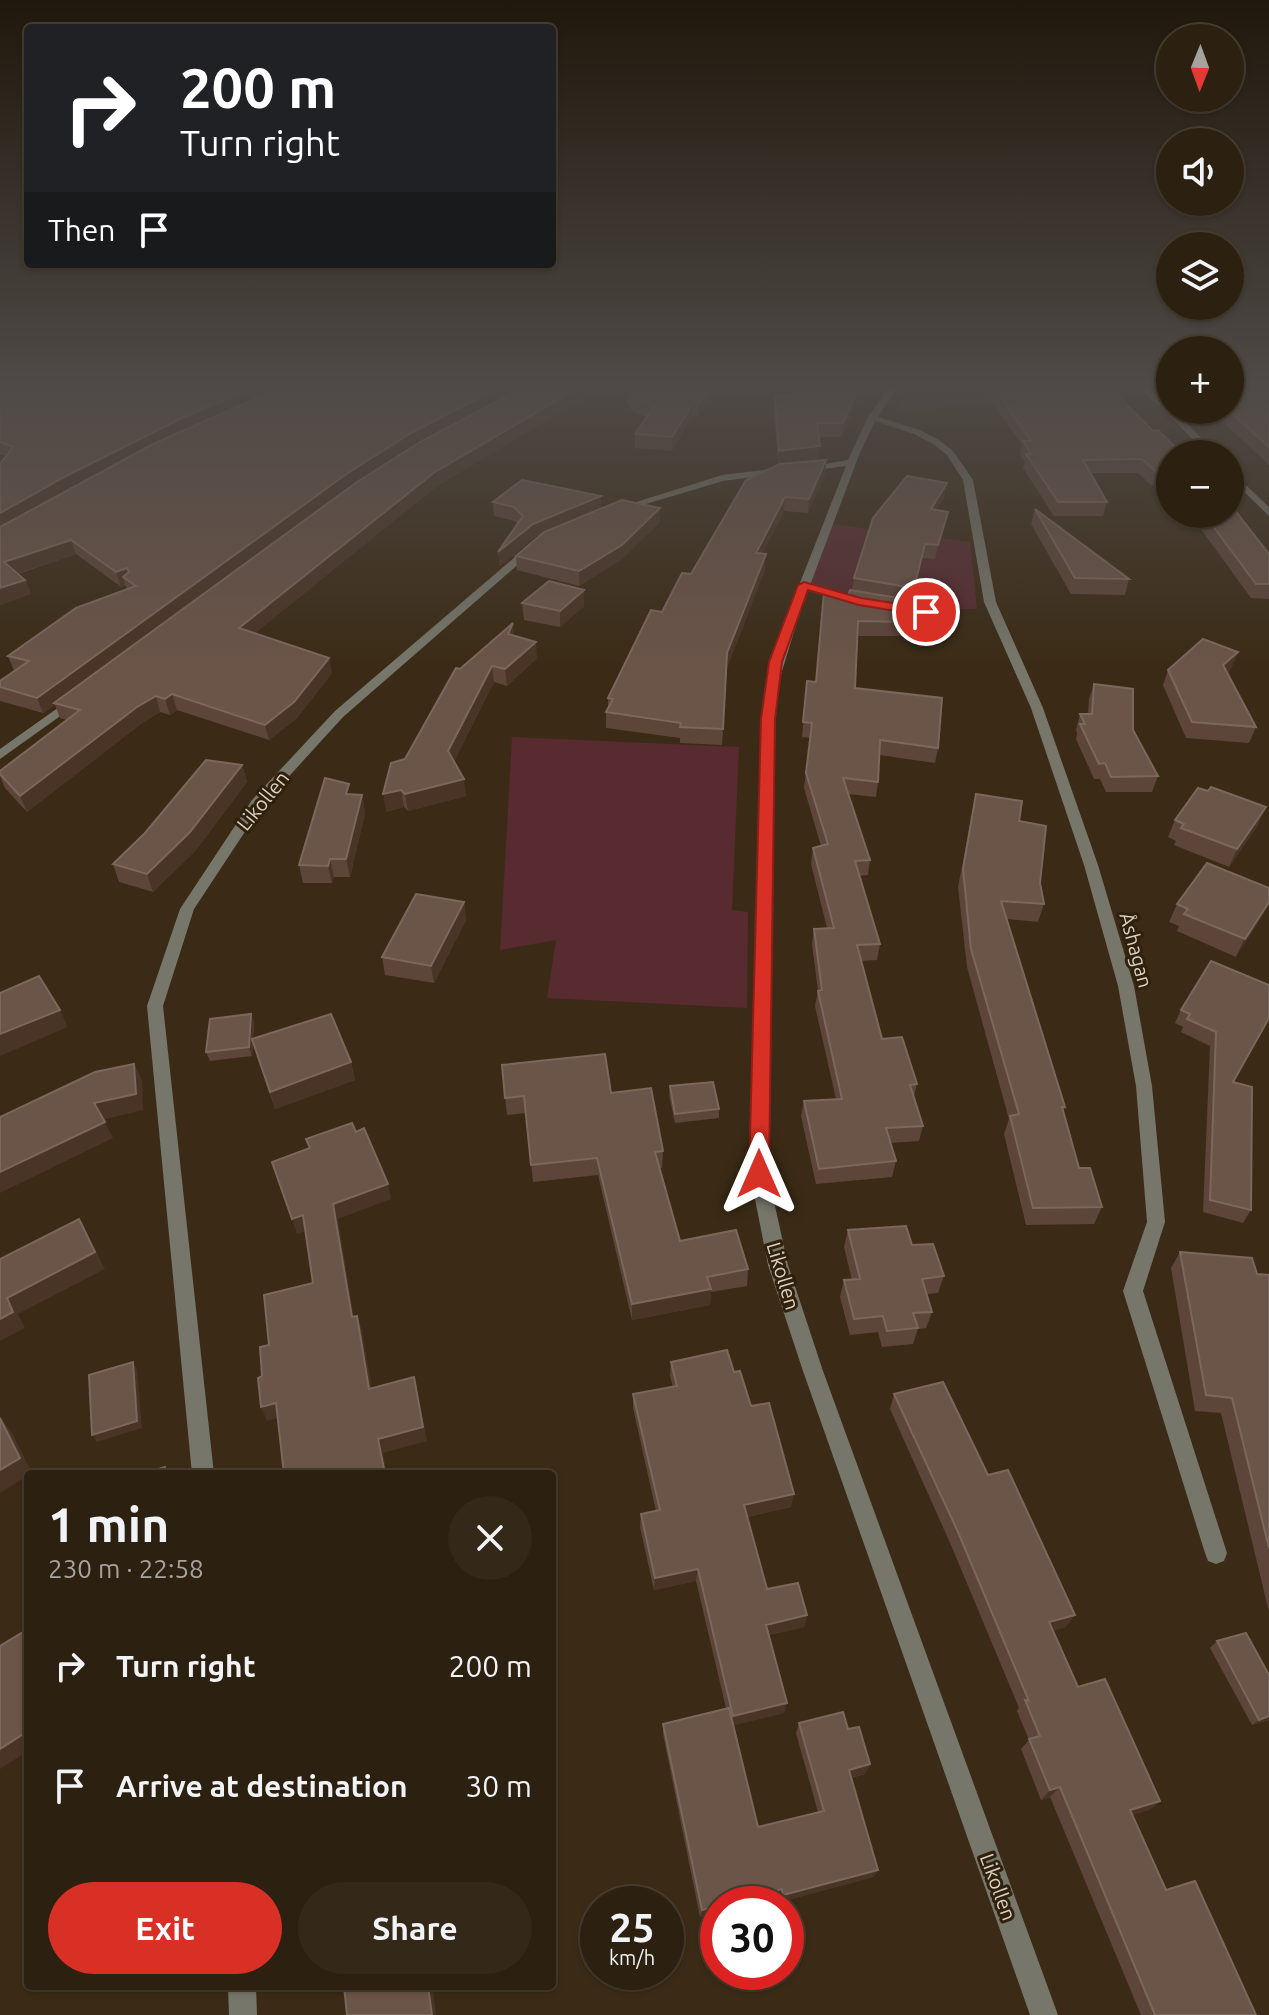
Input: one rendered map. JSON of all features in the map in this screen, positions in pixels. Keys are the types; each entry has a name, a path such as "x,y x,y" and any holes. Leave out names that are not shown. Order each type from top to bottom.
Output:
{"street":[{"path":"595,519 638,501 730,477"},
{"name":"Likollen","path":"847,477 776,662 770,691 759,1174 778,1265 813,1371 1044,2015"},
{"name":"Åshagan","path":"966,477 990,602 1037,708 1091,865 1126,986 1144,1086 1156,1222 1133,1291 1216,1553"},
{"path":"1244,487 1269,513"},
{"name":"Likollen","path":"203,1470 155,1006 187,909 257,803 339,714 494,578 539,542 553,536"},
{"path":"804,585 859,601"},
{"path":"884,606 944,614"},
{"path":"0,755 89,689"},
{"path":"242,1990 243,2015"}],"shaded area":[{"path":"832,524 970,542 977,609 876,609 803,584"},
{"path":"512,737 739,747 732,910 748,912 747,1008 547,998 556,940 500,950"}],"building":[{"path":"0,477 64,477 0,513"},
{"path":"92,477 342,477 37,698 0,687 0,681 29,661 8,656 76,608 136,586 123,577 129,572 127,568 116,572 71,540 4,562 25,580 0,588 0,527"},
{"path":"365,477 429,477 239,628 329,658 294,702 265,725 172,694 165,699 156,696 20,796 0,774 80,710 54,703"},
{"path":"752,477 819,477 809,499 785,497 756,553 766,554 727,653 723,729 680,727 681,723 606,712 613,699 608,698 651,610 662,612 682,573 691,574 746,480"},
{"path":"906,477 947,483 931,509 948,512 938,545 925,544 914,588 854,578 873,518"},
{"path":"1041,477 1093,477 1107,502 1058,502"},
{"path":"522,480 601,496 533,524 498,552 523,516 514,507 493,502"},
{"path":"622,500 660,508 622,545 579,571 516,556 544,532"},
{"path":"1035,509 1129,579 1075,578"},
{"path":"1244,522 1269,554 1269,584 1256,584 1214,528 1244,528"},
{"path":"549,581 584,590 560,611 522,603"},
{"path":"850,590 911,600 906,622 858,621 855,688 942,698 938,748 880,740 878,782 843,778 870,860 855,861 880,944 857,945 882,1039 902,1037 917,1084 910,1085 923,1126 886,1128 896,1161 819,1169 804,1101 842,1099 818,991 822,990 814,929 834,928 813,848 828,844 806,773 812,723 803,722 807,681 816,682 824,592 848,595"},
{"path":"513,623 508,634 536,642 505,669 492,666 448,751 464,779 405,794 401,790 383,794 391,763 405,759 456,668 460,669"},
{"path":"1203,639 1238,652 1223,665 1256,727 1192,722 1168,670"},
{"path":"1094,684 1133,689 1133,730 1158,776 1111,777 1105,763 1099,764 1080,724 1085,724 1080,714 1092,714"},
{"path":"206,760 242,765 190,832 147,874 113,864 145,833"},
{"path":"325,778 349,784 346,794 362,795 346,859 330,859 328,866 299,865"},
{"path":"1211,787 1266,807 1237,849 1181,828 1184,824 1175,820 1198,788 1208,791"},
{"path":"976,794 1022,801 1019,821 1046,826 1040,883 1044,904 1001,901 1065,1107 1062,1107 1079,1168 1090,1168 1102,1207 1033,1208 1010,1116 1019,1114 971,949 963,869"},
{"path":"1207,863 1269,888 1269,902 1245,939 1184,914 1188,909 1177,904"},
{"path":"416,894 464,902 431,966 382,957"},
{"path":"1211,961 1269,985 1269,1018 1233,1082 1252,1087 1251,1210 1210,1200 1216,1032 1187,1019 1190,1014 1181,1010"},
{"path":"39,976 60,1010 0,1034 0,993"},
{"path":"251,1014 249,1047 206,1052 210,1019"},
{"path":"331,1014 351,1062 270,1092 252,1039"},
{"path":"605,1054 611,1093 651,1088 663,1151 655,1152 680,1241 736,1230 748,1269 707,1277 711,1289 632,1304 597,1158 531,1165 524,1096 505,1098 502,1065"},
{"path":"134,1064 136,1094 94,1103 105,1122 0,1172 0,1117 95,1072"},
{"path":"713,1082 719,1109 675,1114 670,1086"},
{"path":"352,1123 356,1132 364,1128 388,1184 333,1204 352,1317 357,1316 369,1389 414,1377 423,1427 378,1439 384,1470 284,1470 276,1403 261,1407 258,1378 262,1376 260,1347 269,1345 264,1295 313,1283 303,1215 292,1219 272,1162 310,1148 306,1139"},
{"path":"79,1219 95,1252 7,1298 13,1312 0,1319 0,1259"},
{"path":"906,1226 912,1245 933,1244 944,1276 922,1279 932,1312 913,1313 918,1328 887,1331 883,1316 854,1319 844,1280 860,1279 848,1230"},
{"path":"1180,1252 1252,1258 1257,1274 1269,1275 1269,1548 1232,1398 1206,1395"},
{"path":"727,1350 734,1372 740,1371 751,1406 769,1403 794,1494 744,1505 767,1589 798,1583 807,1615 766,1625 787,1703 733,1716 698,1569 655,1578 641,1514 660,1510 633,1394 677,1386 671,1362"},
{"path":"133,1362 137,1421 92,1435 89,1375"},
{"path":"943,1382 988,1475 1008,1470 1075,1615 1049,1622 1078,1687 1105,1679 1160,1801 1130,1810 1166,1890 1195,1881 1256,2015 1155,2015 1060,1787 1050,1790 1029,1739 1040,1736 1025,1700 1029,1701 958,1532 894,1394"},
{"path":"0,1418 20,1458 0,1470"},
{"path":"24,1631 24,1734 0,1749 0,1646"},
{"path":"1246,1633 1269,1675 1269,1716 1259,1720 1217,1641"},
{"path":"729,1708 758,1827 824,1811 799,1723 843,1712 848,1729 859,1727 870,1764 849,1770 878,1870 804,1889 804,1886 700,1886 700,1900 663,1724"},
{"path":"344,1990 429,1990 432,2015 347,2015"}],"route":[{"path":"759,1174 768,719 776,662 804,585 859,601 926,612"}]}
